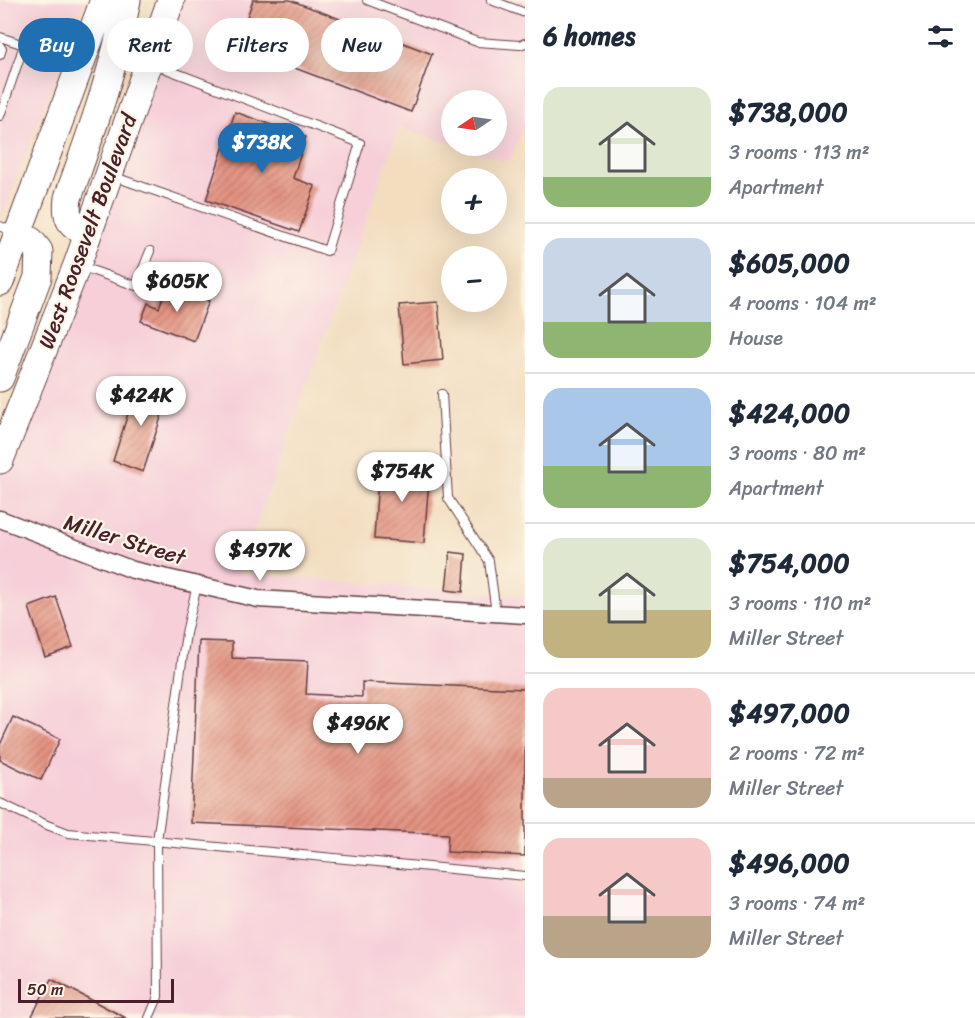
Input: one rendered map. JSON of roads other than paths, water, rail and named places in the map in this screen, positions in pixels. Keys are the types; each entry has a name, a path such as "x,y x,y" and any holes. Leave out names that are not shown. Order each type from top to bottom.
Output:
{"highway":[{"path":"0,282 9,230 104,0"},
{"path":"88,234 71,225 66,212 68,198 98,113 122,29 127,0"},
{"name":"West Roosevelt Boulevard","path":"165,18 171,0"},
{"name":"West Roosevelt Boulevard","path":"0,460 77,265 146,72"},
{"path":"0,378 38,277 39,251 31,241 9,230"}],"street":[{"name":"Miller Street","path":"0,519 133,570 258,599 525,615"}],"lane":[{"path":"367,0 477,42 520,45 525,43"},
{"path":"491,0 525,13"},
{"path":"0,37 24,45 0,116"},
{"path":"0,46 2,49 0,55"},
{"path":"109,175 327,251 360,143 173,72"},
{"path":"77,265 136,286 150,251"},
{"path":"442,394 448,498 489,561 496,613"},
{"path":"149,1018 158,997 157,841 186,633 197,585"},
{"path":"0,802 46,825 68,833 525,876"}]}
